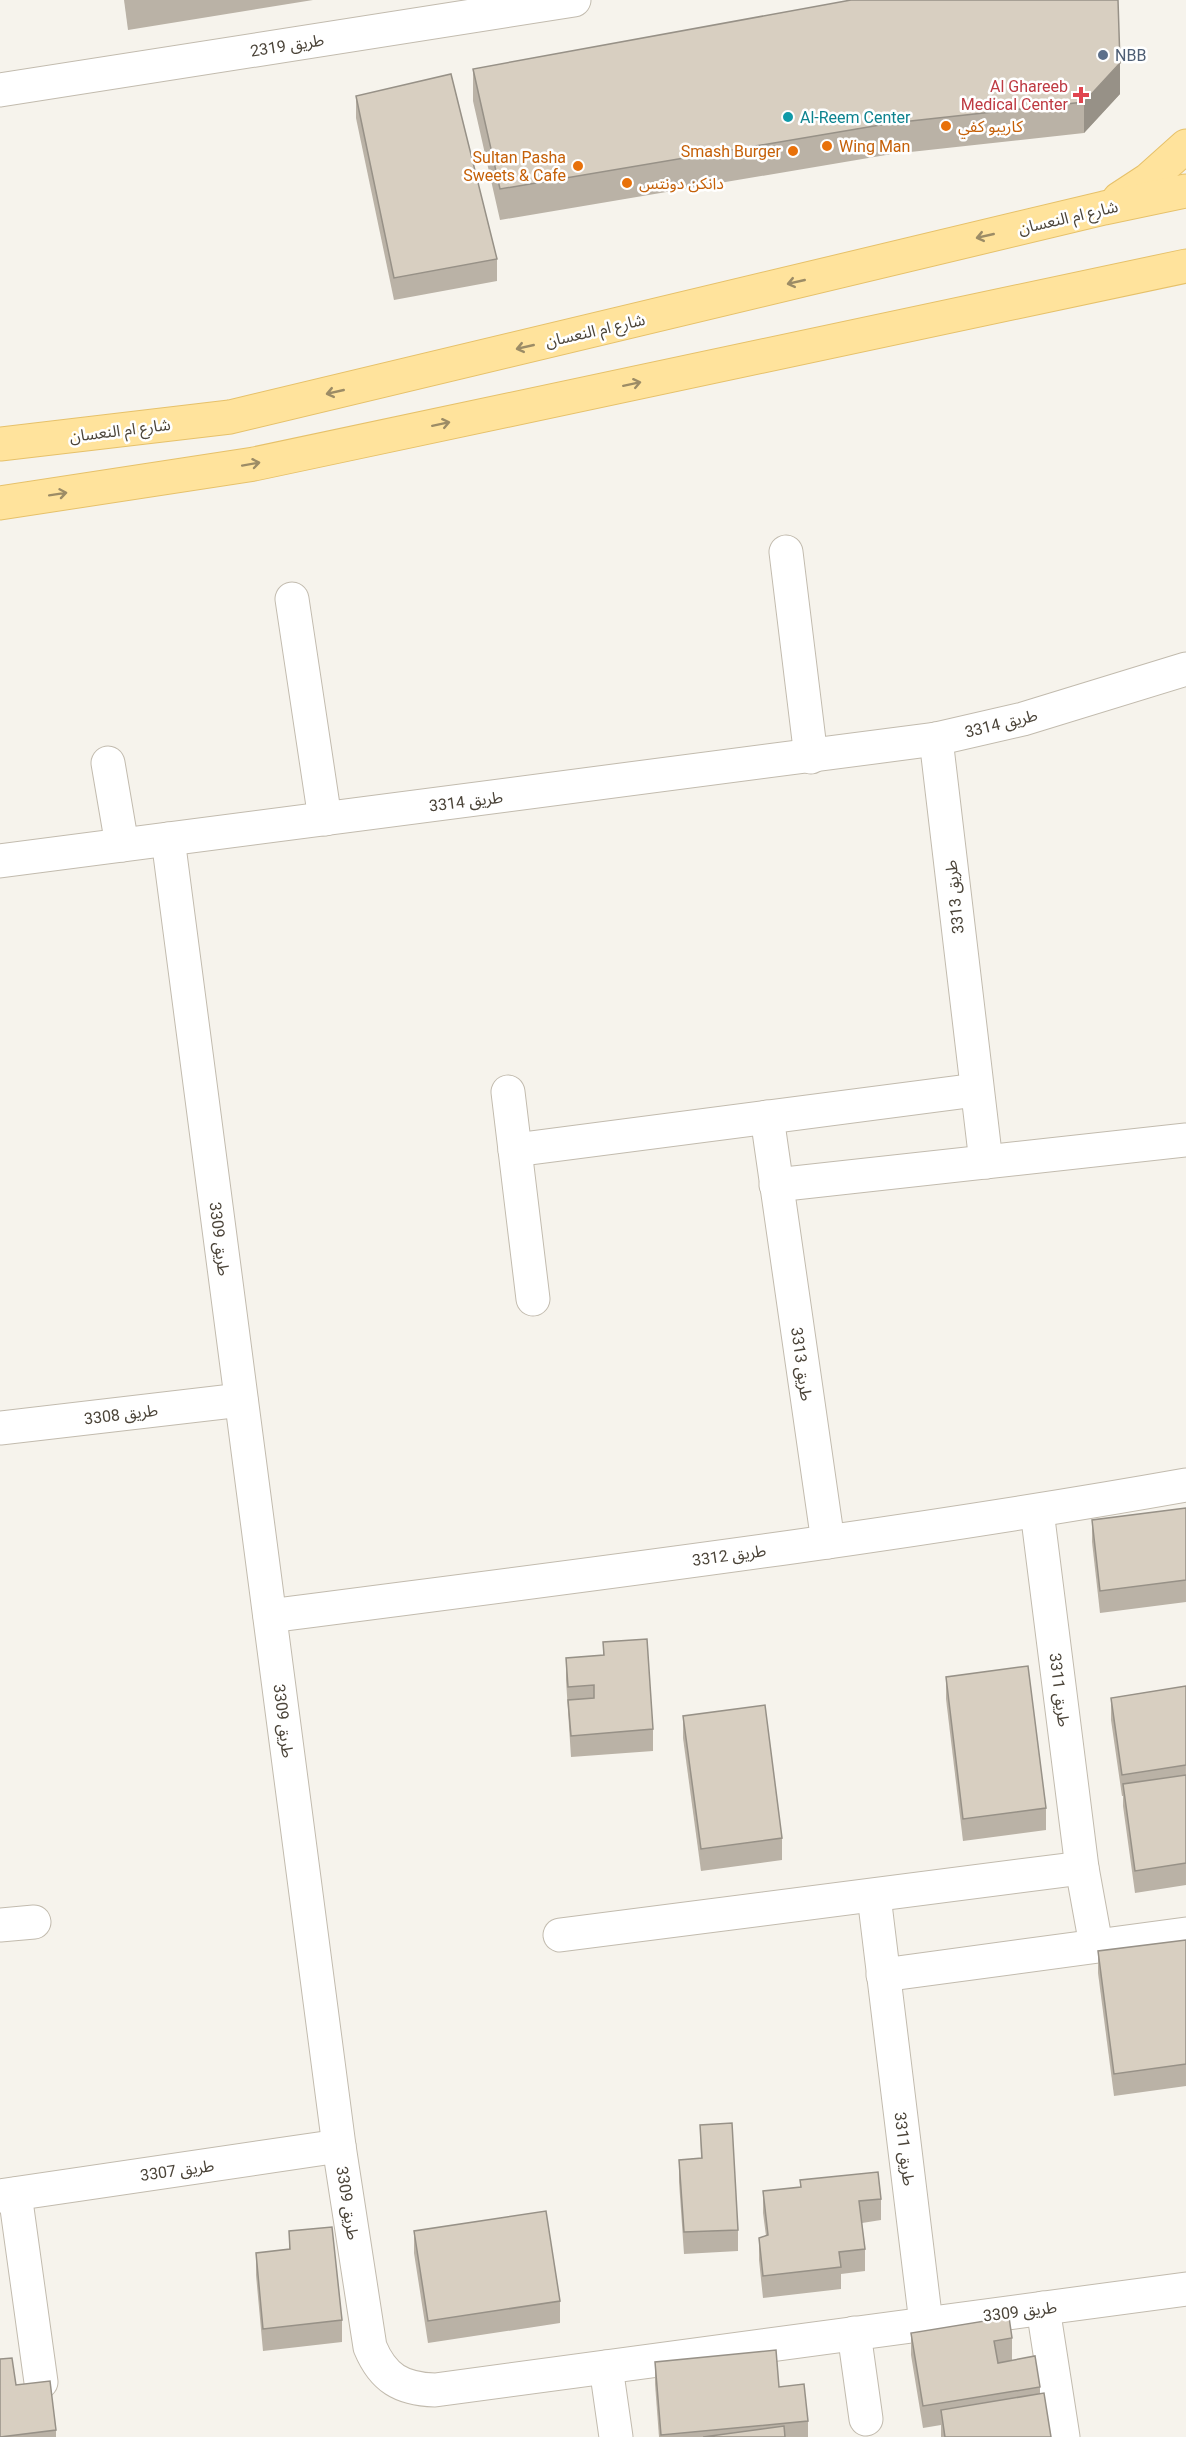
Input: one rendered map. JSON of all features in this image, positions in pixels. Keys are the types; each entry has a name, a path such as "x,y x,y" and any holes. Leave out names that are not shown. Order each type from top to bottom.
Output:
{"main road":[{"path":"1104,208 1148,180 1186,146"},
{"name":"شارع ام النعسان","path":"0,444 230,417 1104,208 1186,191"},
{"path":"0,502 254,464 1186,266"}],"street":[{"name":"طريق 2319","path":"0,90 574,0"},
{"path":"786,552 811,757"},
{"path":"292,599 325,819"},
{"name":"طريق 3314","path":"0,861 936,739 1023,719 1186,669"},
{"name":"طريق 3313","path":"936,739 986,1162"},
{"path":"108,763 122,845"},
{"name":"طريق 3309","path":"168,839 339,2146 370,2347 379,2368 397,2382 417,2390 435,2390 1186,2289"},
{"path":"515,1150 976,1090"},
{"path":"508,1092 532,1299"},
{"name":"طريق 3313","path":"767,1117 828,1542"},
{"path":"776,1185 1186,1140"},
{"name":"طريق 3308","path":"0,1428 241,1400"},
{"name":"طريق 3312","path":"270,1616 828,1542 1037,1511 1186,1485"},
{"name":"طريق 3311","path":"1037,1511 1082,1868 1096,1945"},
{"path":"560,1935 1082,1868"},
{"name":"طريق 3311","path":"874,1896 926,2323"},
{"path":"0,1925 34,1922"},
{"path":"883,1976 1186,1934"},
{"name":"طريق 3307","path":"41,2382 7,2195 339,2146"},
{"path":"1043,2308 1063,2437"},
{"path":"854,2333 866,2419"},
{"path":"606,2367 616,2437"}],"building":[{"name":"Al-Reem Center","path":"851,0 1118,0 1120,63 1084,102 892,123 500,189 473,69"},
{"path":"451,74 497,259 394,278 356,96"},
{"path":"1186,1508 1186,1580 1100,1591 1092,1520"},
{"path":"647,1639 653,1729 571,1736 568,1700 594,1698 594,1685 568,1687 566,1658 604,1655 603,1642"},
{"path":"1028,1666 1046,1808 963,1819 946,1677"},
{"path":"1186,1686 1186,1765 1122,1775 1111,1698"},
{"path":"765,1705 782,1838 701,1849 683,1716"},
{"path":"1186,1775 1186,1863 1135,1871 1123,1784"},
{"path":"1186,1940 1186,2064 1114,2074 1098,1951"},
{"path":"732,2123 738,2230 684,2232 679,2160 702,2158 700,2125"},
{"path":"878,2172 881,2199 859,2201 865,2249 839,2252 841,2267 763,2276 759,2238 768,2235 763,2191 801,2187 800,2180"},
{"path":"546,2211 560,2301 428,2321 414,2231"},
{"path":"332,2227 342,2320 263,2329 256,2253 290,2249 289,2231"},
{"path":"1009,2317 1012,2338 994,2341 998,2363 1035,2356 1040,2387 923,2406 911,2333"},
{"path":"776,2350 779,2387 804,2384 808,2421 661,2435 655,2362"},
{"path":"12,2358 16,2385 50,2381 56,2430 0,2437 0,2359"},
{"path":"1044,2393 1051,2437 945,2437 941,2410"},
{"path":"784,2426 785,2437 703,2437"}],"place":[{"name":"NBB","path":"1103,55"},
{"name":"Al Ghareeb Medical Center","path":"1081,95"},
{"name":"Al-Reem Center","path":"788,117"},
{"name":"كاريبو كفي","path":"946,126"},
{"name":"Wing Man","path":"827,146"},
{"name":"Smash Burger","path":"793,151"},
{"name":"Sultan Pasha Sweets & Cafe","path":"578,166"},
{"name":"دانكن دونتس","path":"627,183"}]}
